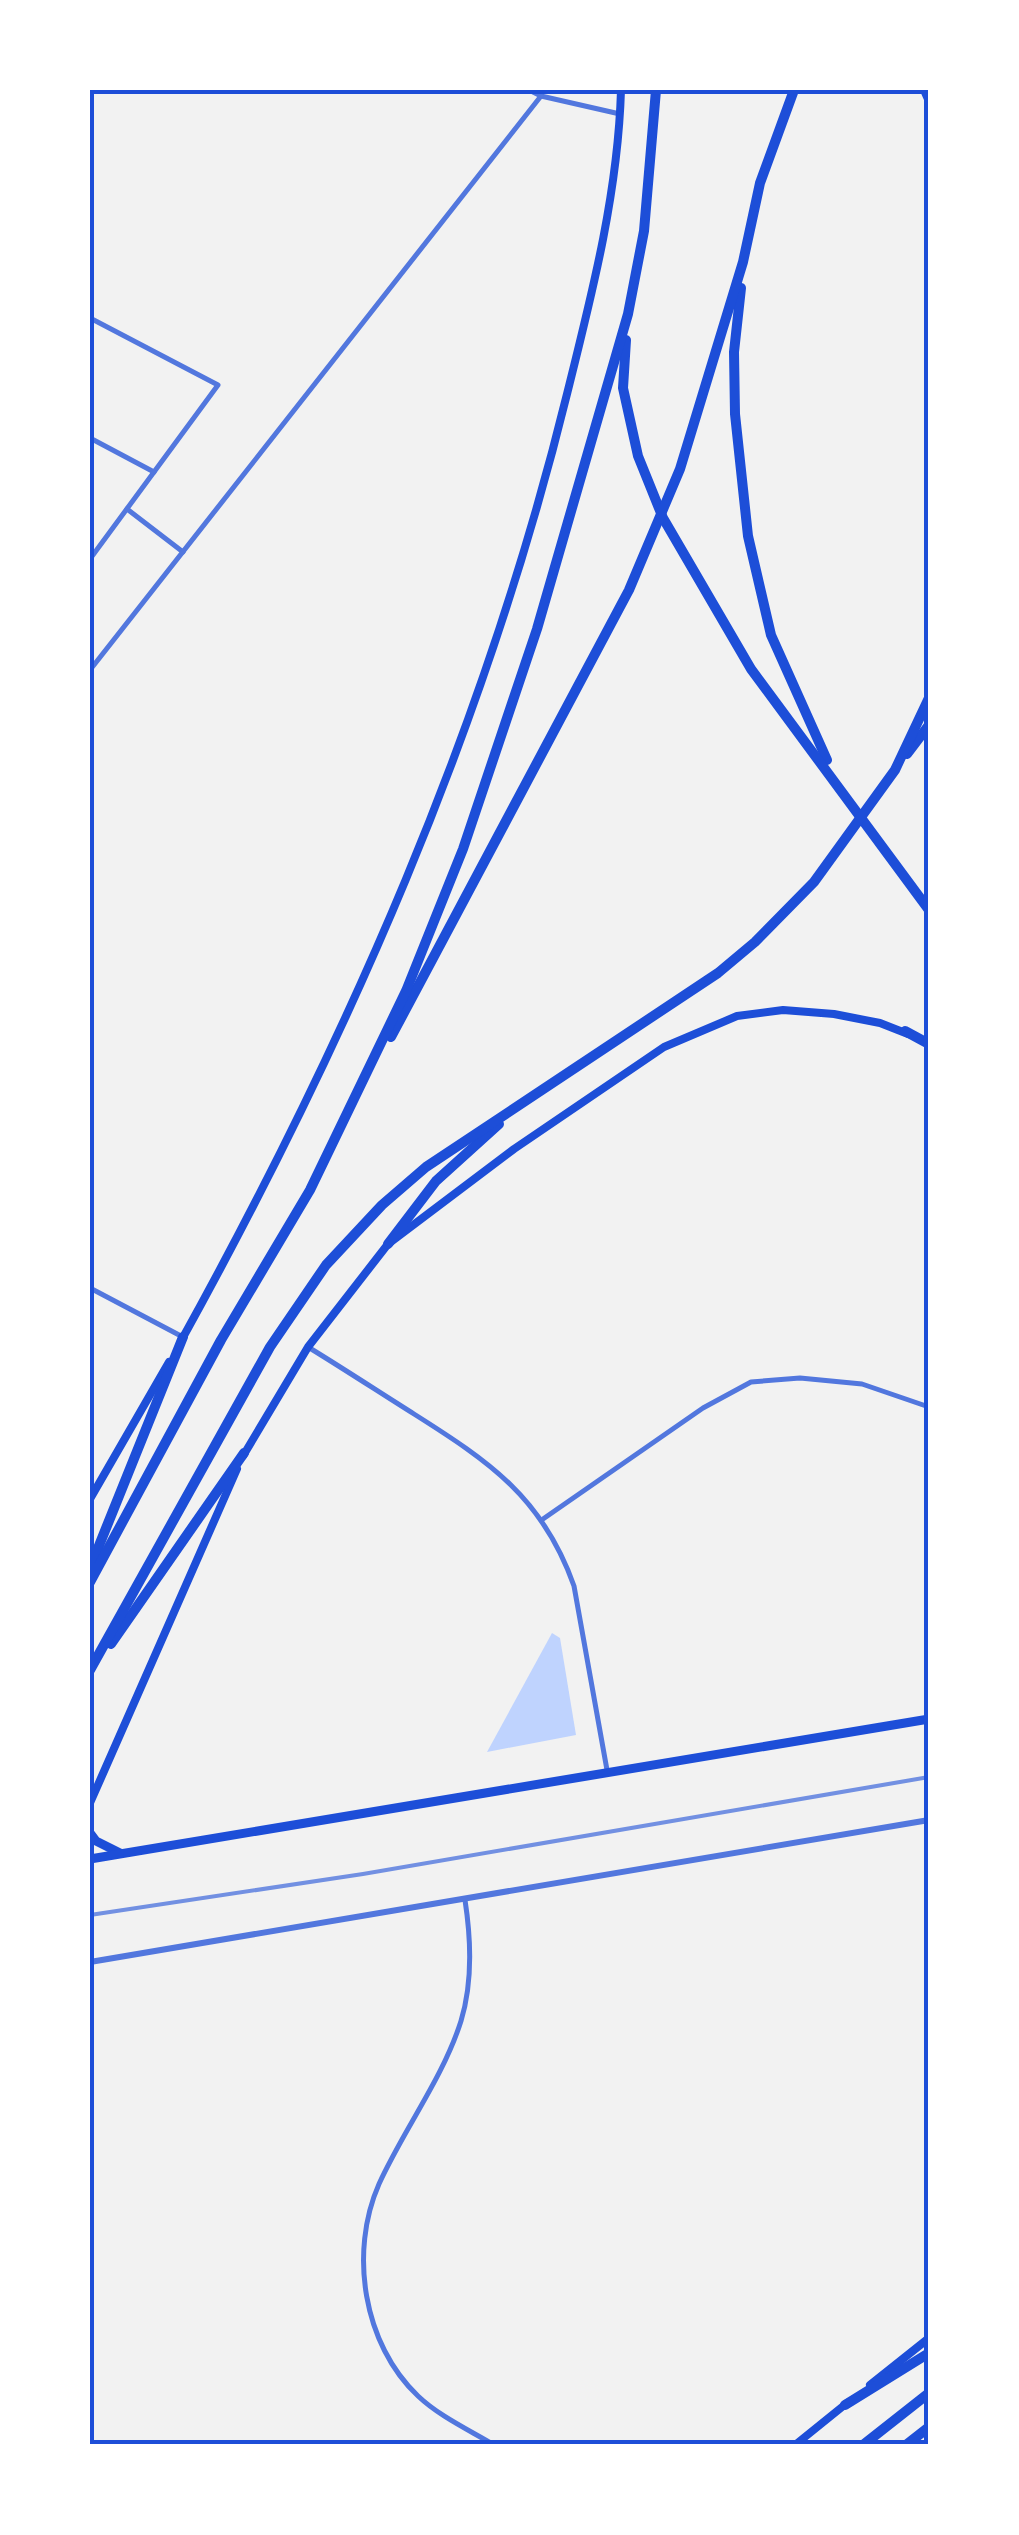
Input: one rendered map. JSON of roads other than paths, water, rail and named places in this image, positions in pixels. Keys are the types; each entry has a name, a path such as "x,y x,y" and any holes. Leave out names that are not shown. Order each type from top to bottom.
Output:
{"highway":[{"path":"310,1190 406,991 462,849 537,629 628,314 644,231 656,90"},
{"path":"90,1582 221,1340 310,1190 629,590 680,469 743,262 760,183 794,90"},
{"path":"925,90 929,99"},
{"path":"743,262 734,352 735,414 748,536 771,635 822,753 848,796"},
{"path":"628,314 622,388 646,480 751,669 929,910"},
{"path":"895,770 929,698"},
{"path":"90,1672 270,1347 326,1265 382,1205 426,1166 718,974 768,930 814,882 929,725"},
{"path":"905,1031 929,1045"},
{"path":"388,1244 436,1181 522,1102"},
{"path":"90,1568 183,1338"},
{"path":"90,1672 244,1453"},
{"path":"844,2405 929,2352"},
{"path":"863,2445 929,2393"},
{"path":"906,2445 929,2427"}],"main road":[{"path":"90,1499 183,1338 322,1072 414,865 478,699 544,492 576,362 615,173 620,90"},
{"path":"90,1803 244,1453 308,1347 388,1244 514,1149 664,1047 737,1016 783,1010 834,1014 905,1031"},
{"path":"90,1859 929,1719"},
{"path":"90,1833 96,1841 122,1854"},
{"path":"795,2445 929,2338"}],"street":[{"path":"529,90 620,114"},
{"path":"90,670 541,96"},
{"path":"90,318 218,385 90,558"},
{"path":"90,438 154,472"},
{"path":"127,509 182,552"},
{"path":"90,1288 183,1338"},
{"path":"308,1347 489,1462 542,1519 574,1586 607,1773"},
{"path":"542,1519 704,1408 751,1382 800,1378 862,1384 929,1407"},
{"path":"90,1962 929,1820"},
{"path":"465,1900 470,1939 462,2018 373,2198 365,2243 365,2281 380,2340 409,2387 432,2407 494,2445"}],"water":[{"path":"552,1633 560,1638 576,1735 487,1752"}],"railway":[{"path":"90,1915 363,1874 929,1777"}]}
